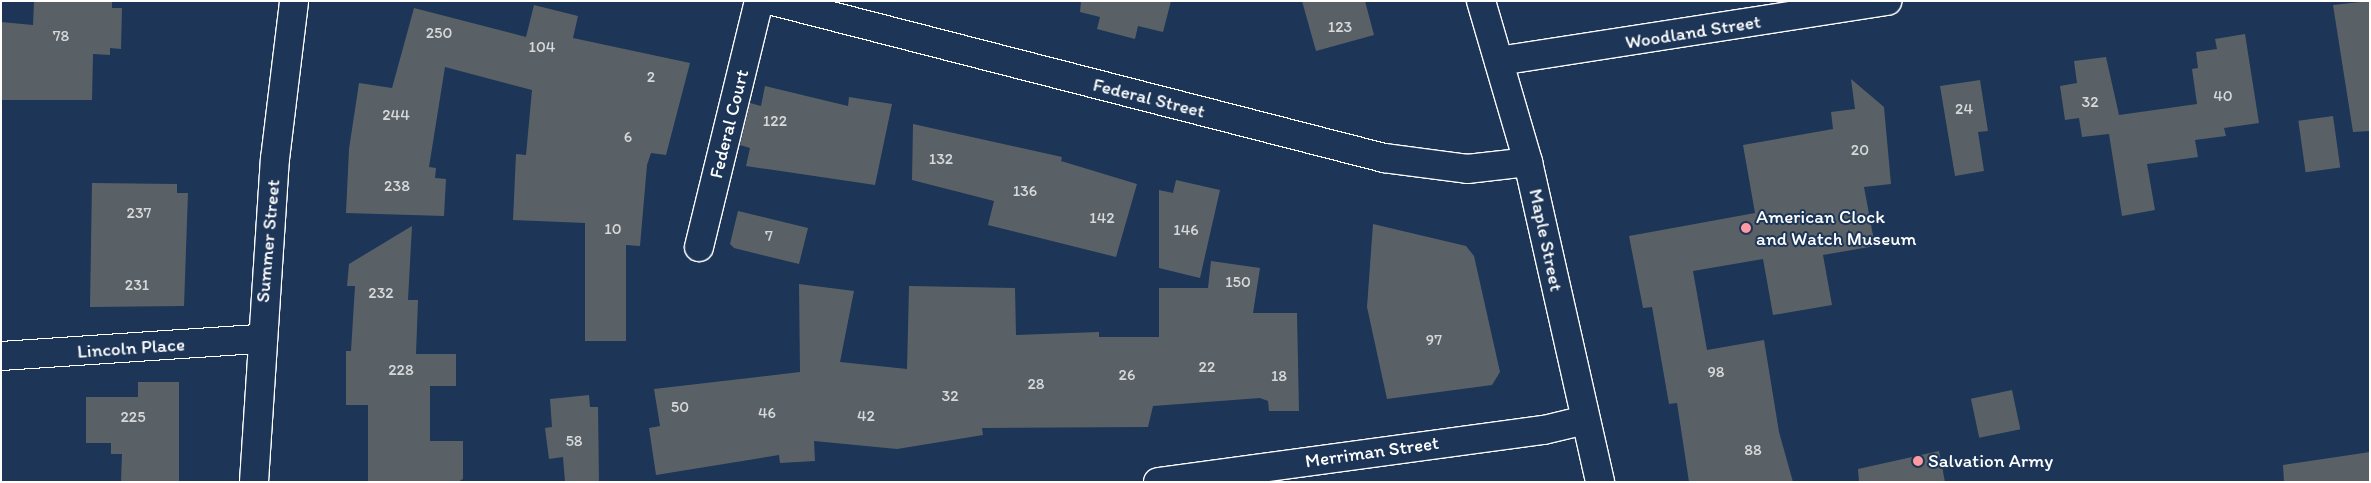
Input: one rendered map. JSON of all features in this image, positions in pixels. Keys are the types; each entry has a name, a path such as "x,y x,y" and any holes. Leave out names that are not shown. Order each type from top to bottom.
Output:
{"street":[{"name":"Summer Street","path":"254,482 260,339 274,159 294,1"},
{"name":"Federal Court","path":"699,247 759,1"},
{"name":"Federal Street","path":"773,1 1384,158 1467,170 1528,162"},
{"name":"Maple Street","path":"1481,1 1528,162 1600,482"},
{"name":"Woodland Street","path":"1499,61 1887,1"},
{"name":"Lincoln Place","path":"1,356 260,339"},
{"name":"Merriman Street","path":"1158,482 1544,430 1585,420"}],"building":[{"path":"34,1 112,1 112,8 122,8 121,49 110,48 110,55 93,54 92,100 1,100 1,22 33,25"},
{"path":"1081,1 1171,1 1163,32 1138,26 1135,39 1097,29 1100,17 1080,12"},
{"path":"1302,1 1365,1 1374,35 1316,51"},
{"path":"2370,1 2370,131 2353,132 2333,5"},
{"path":"534,5 578,16 573,38 690,63 666,155 651,153 647,165 640,246 626,245 626,341 585,341 585,223 513,220 516,154 526,155 532,90 445,67 429,167 436,168 435,178 446,179 444,216 346,213 349,149 359,83 392,88 414,8 526,37"},
{"path":"2245,34 2259,123 2224,128 2226,136 2195,140 2198,157 2147,164 2155,210 2122,216 2109,134 2082,137 2079,118 2065,120 2060,86 2077,83 2074,61 2106,57 2119,115 2197,104 2192,69 2198,68 2196,52 2217,49 2215,39"},
{"path":"1851,79 1884,107 1891,184 1864,187 1875,246 1823,255 1832,305 1773,315 1763,259 1693,271 1707,350 1764,340 1779,432 1793,482 1689,482 1677,403 1669,404 1652,307 1643,308 1629,236 1755,213 1743,145 1833,129 1831,112 1855,109"},
{"path":"1980,80 1988,131 1978,132 1984,171 1955,176 1940,86"},
{"path":"765,86 848,106 849,97 892,104 875,185 746,166 750,148 740,145 750,103 761,106"},
{"path":"2333,116 2340,167 2306,172 2298,121"},
{"path":"913,124 1062,157 1061,161 1137,184 1116,257 988,225 994,201 912,180"},
{"path":"1176,180 1220,190 1200,278 1159,268 1159,190 1173,193"},
{"path":"92,183 177,184 177,193 188,193 184,306 90,307"},
{"path":"738,211 808,228 799,264 734,248 730,244"},
{"path":"1373,224 1466,246 1474,256 1500,372 1492,385 1387,399 1367,307"},
{"path":"412,226 408,300 418,300 416,354 456,354 456,386 430,386 430,441 463,441 463,479 458,482 368,482 368,405 346,405 346,351 351,351 355,286 347,286 349,264"},
{"path":"1211,261 1260,268 1253,313 1297,313 1299,411 1269,411 1268,401 1260,398 1153,406 1148,427 982,428 983,435 897,449 814,441 815,461 780,463 779,455 656,475 649,428 660,426 654,389 800,372 799,284 854,291 840,362 907,369 909,286 1015,288 1016,335 1099,332 1099,337 1159,337 1159,288 1208,288"},
{"path":"138,382 179,382 179,482 121,482 122,454 111,454 111,443 86,443 86,397 138,397"},
{"path":"2012,390 2020,429 1979,438 1971,399"},
{"path":"589,395 590,407 598,407 599,482 565,482 563,457 549,459 545,428 552,427 550,399"},
{"name":"Salvation Army","path":"1939,451 1945,482 1859,482 1858,469"},
{"path":"2370,452 2370,482 2284,482 2283,465"}],"place":[{"name":"American Clock and Watch Museum","path":"1746,228"},
{"name":"Salvation Army","path":"1918,461"}]}
